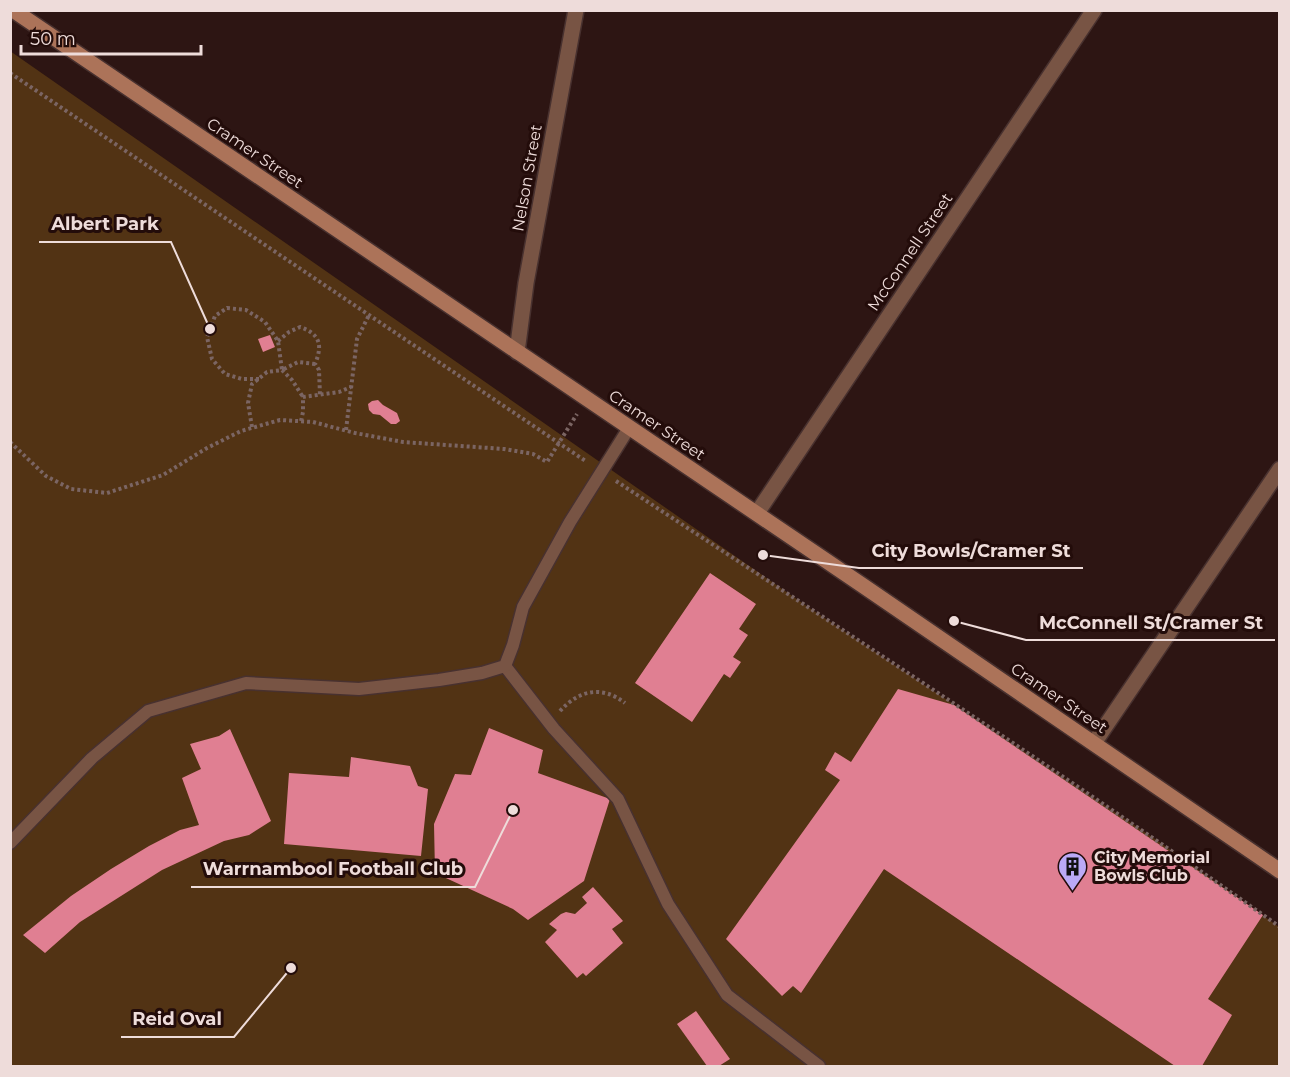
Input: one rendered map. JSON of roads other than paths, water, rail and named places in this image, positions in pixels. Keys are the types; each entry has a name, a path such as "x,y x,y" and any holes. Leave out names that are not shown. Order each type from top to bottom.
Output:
{"street":[{"name":"Cramer Street","path":"13,10 1094,742 1280,871"},
{"name":"Nelson Street","path":"517,352 526,283 576,10"},
{"name":"McConnell Street","path":"757,513 1094,10"},
{"path":"1094,742 1280,469"}],"lane":[{"path":"505,666 523,607 570,522 629,428"},
{"path":"505,666 550,724 618,799 668,903 727,994 819,1066"},
{"path":"10,843 92,758 148,711 246,683 359,689 439,680 482,673 505,666"}],"place":[{"name":"Albert Park","path":"210,329"},
{"name":"City Bowls/Cramer St","path":"763,555"},
{"name":"McConnell St/Cramer St","path":"954,621"},
{"name":"Warrnambool Football Club","path":"513,810"},
{"name":"City Memorial Bowls Club","path":"1073,892"},
{"name":"Reid Oval","path":"291,968"}]}
